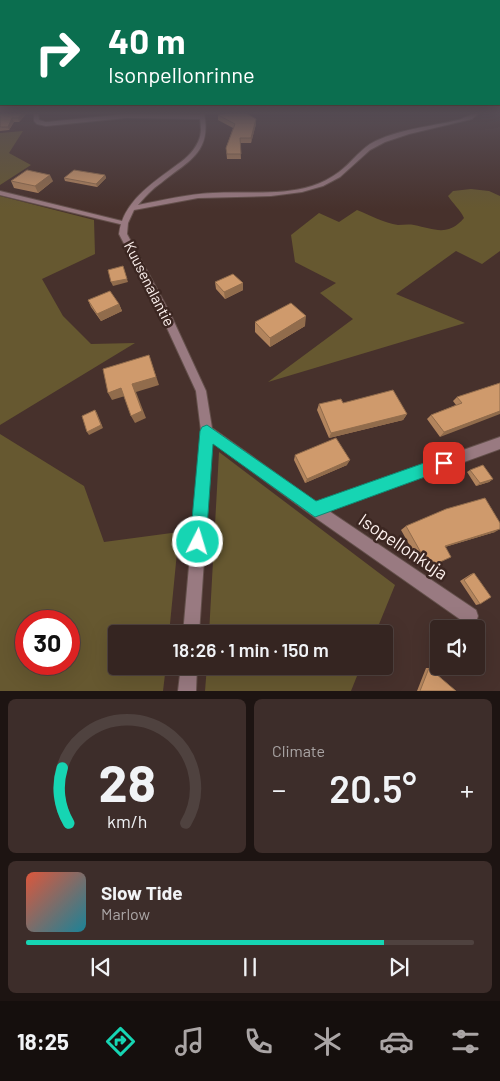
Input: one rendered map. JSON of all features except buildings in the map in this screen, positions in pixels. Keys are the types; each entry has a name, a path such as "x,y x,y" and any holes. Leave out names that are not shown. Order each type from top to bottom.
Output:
{"street":[{"name":"Kuusenalantie","path":"192,625 207,431 201,391 165,313 123,234 124,223 131,208 156,182 191,157 199,145"},
{"path":"131,208 196,196 228,194 266,196 316,187 340,175 373,145"},
{"name":"Isopellonkuja","path":"207,431 315,509 470,616"},
{"path":"315,509 500,443"},
{"path":"187,691 188,675"}],"lane":[{"path":"0,193 124,223"}],"shaded area":[{"path":"0,145 14,145 9,153 31,165 0,185"},
{"path":"471,189 489,191 500,196 500,251 482,264 456,251 396,294 465,323 268,382 353,319 320,293 336,283 295,262 291,235 319,213 339,222 357,210 393,224 446,230 458,224 464,218 448,196 453,191"},
{"path":"0,196 94,220 95,254 42,279 63,316 91,344 135,343 0,425"},
{"path":"0,434 84,486 104,542 179,532 170,625 108,625 108,675 165,675 163,691 0,691"},
{"path":"219,452 395,585 379,625 209,625"},
{"path":"206,675 357,675 351,691 205,691"}],"route":[{"path":"198,542 207,431 315,509 444,463"}]}
